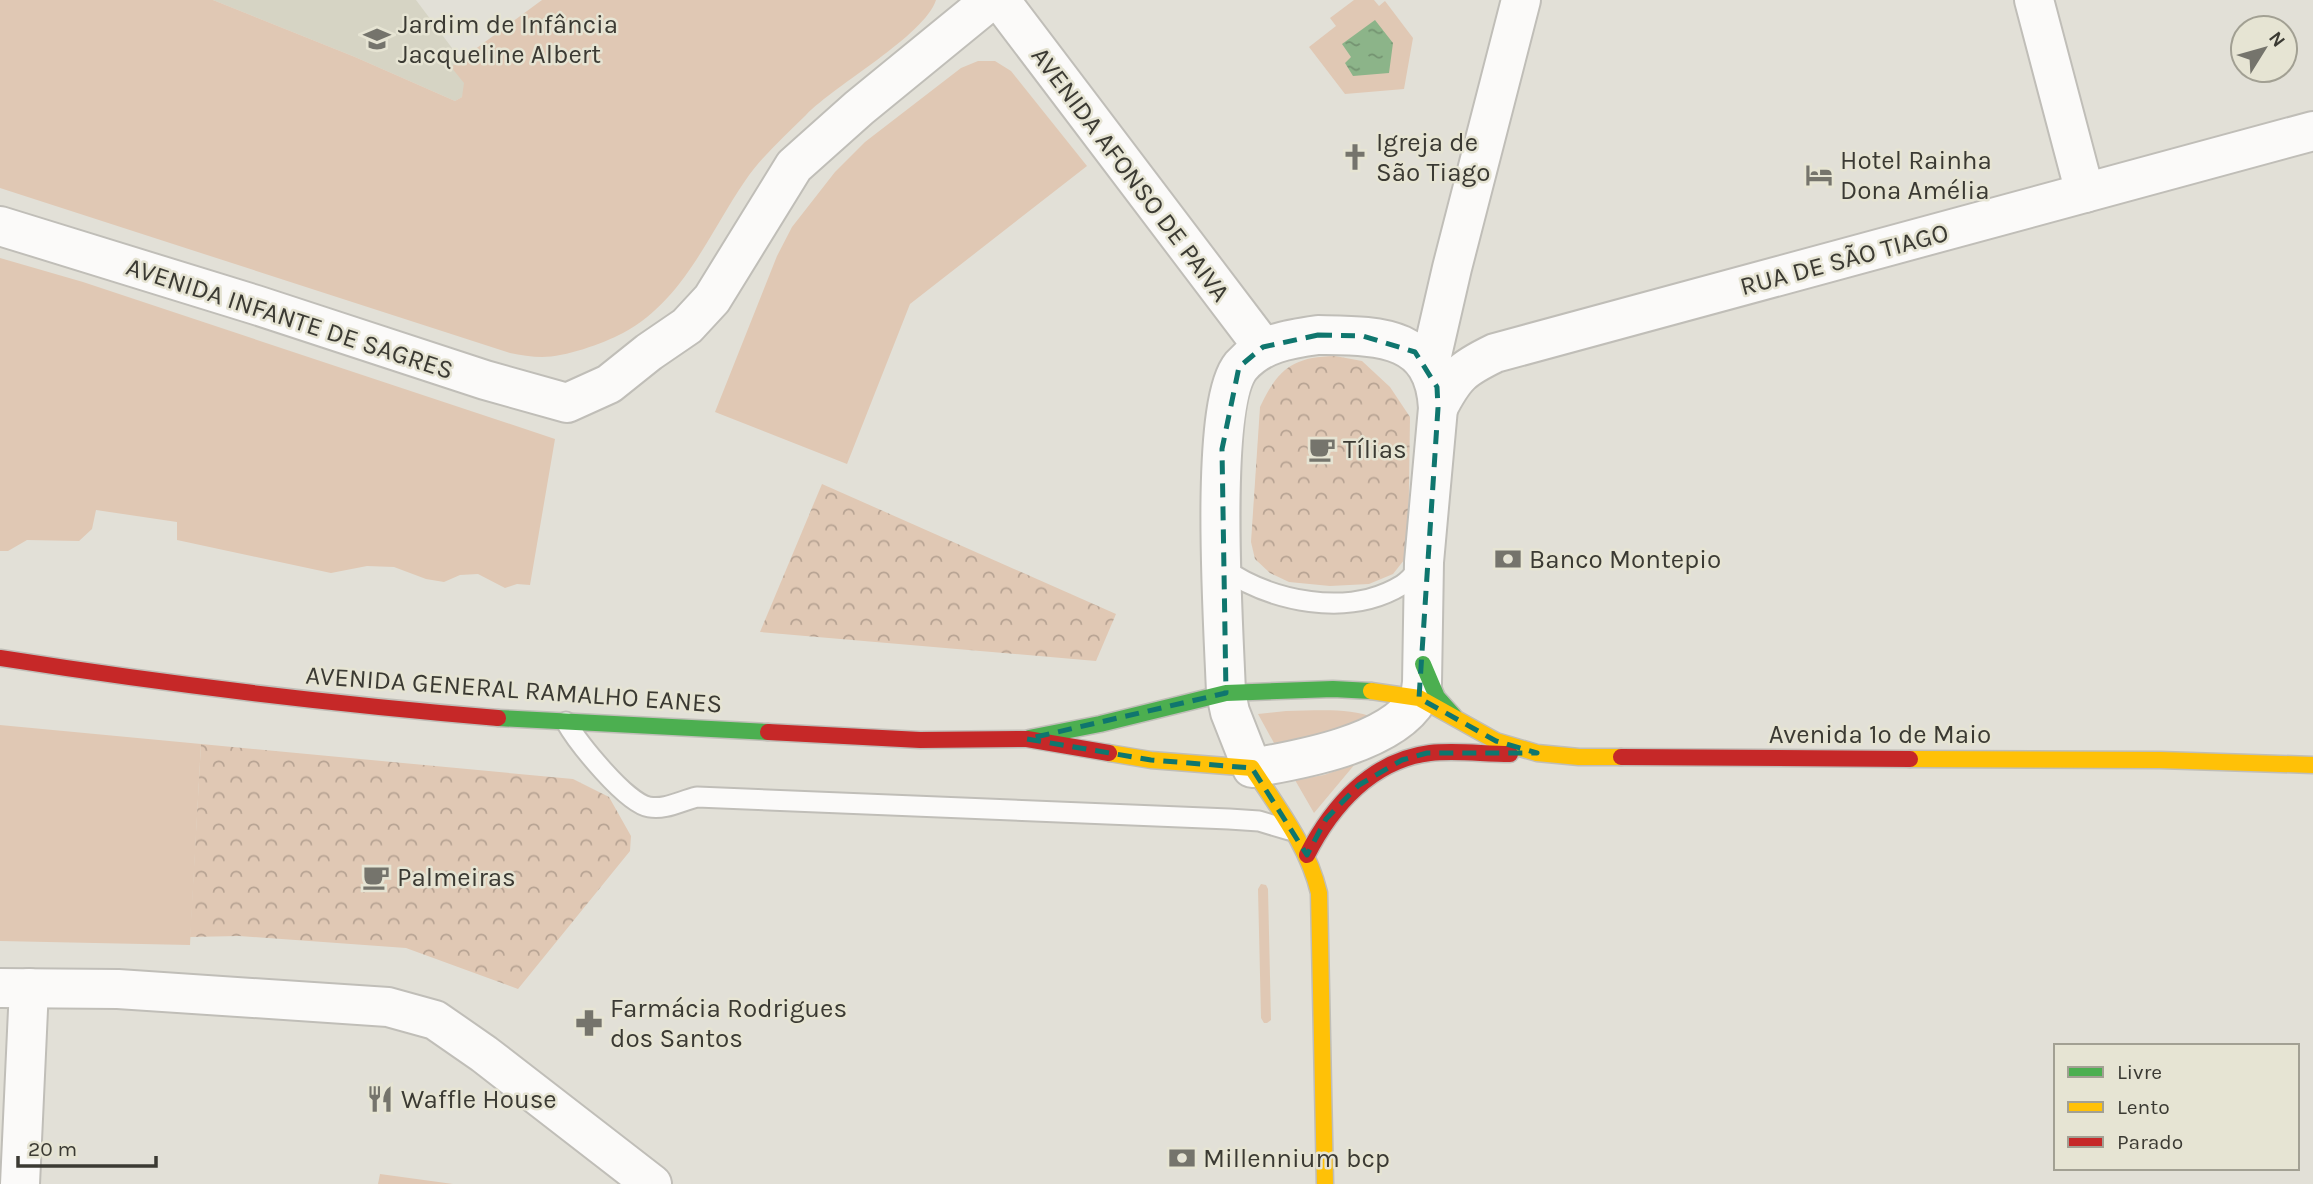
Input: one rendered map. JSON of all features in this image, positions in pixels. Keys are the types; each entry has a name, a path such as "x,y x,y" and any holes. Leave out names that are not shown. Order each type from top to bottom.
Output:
{"main road":[{"name":"AVENIDA GENERAL RAMALHO EANES","path":"0,658 136,679 381,708 566,722 920,740 1027,739 1152,760 1252,768"},
{"name":"AVENIDA GENERAL RAMALHO EANES","path":"1027,739 1226,693 1332,689 1392,693 1421,681"},
{"name":"Avenida 1º de Maio","path":"1421,681 1455,718"},
{"name":"Avenida 1º de Maio","path":"1421,681 1455,718 1496,741 1537,753 1579,757 2146,760 2313,765"},
{"path":"1307,855 1326,819 1359,785 1402,760 1427,753 1537,753"},
{"path":"1252,768 1296,833 1307,855 1319,893 1325,1184"}],"street":[{"name":"AVENIDA INFANTE DE SAGRES","path":"0,226 256,305 485,380 567,403 609,384 687,326 712,299 794,166 859,107 990,0"},
{"name":"AVENIDA AFONSO DE PAIVA","path":"1000,0 1263,347"},
{"path":"1429,368 1521,0"},
{"path":"2034,0 2085,193"},
{"name":"RUA DE SÃO TIAGO","path":"1438,408 1449,387 1465,368 1494,353 2313,131"},
{"path":"1318,335 1363,336 1398,342 1415,352 1429,368 1437,387 1438,408 1424,562 1421,681 1401,717 1379,732 1344,748 1298,761 1252,768 1230,712 1226,693 1221,567 1222,449 1228,401 1240,368 1263,347 1293,338 1318,335"},
{"path":"20,1184 14,988 118,989 388,1007 435,1020 484,1054 642,1181"}],"lane":[{"path":"1221,567 1238,579 1270,594 1307,601 1342,602 1377,598 1405,583 1424,562"},
{"path":"566,722 576,740 605,772 631,798 647,807 666,808 696,797 1259,821 1296,833"}],"highlighted area":[{"path":"1318,335 1363,336 1415,352 1437,387 1438,408 1419,698 1496,741 1537,753 1427,753 1402,760 1359,785 1326,819 1307,855 1252,768 1151,760 1027,739 1226,693 1222,449 1239,367 1263,347"}],"shaded area":[{"name":"Jardim de Infância Jacqueline Albert","path":"213,0 416,0 461,60 451,67 467,84 462,97 455,101"}],"green space":[{"path":"0,0 213,0 455,101 462,97 464,83 451,67 542,0 936,0 915,29 820,103 766,155 745,181 693,265 662,303 623,333 572,352 542,357 510,353 0,188"},
{"path":"1354,0 1374,0 1379,6 1385,1 1413,38 1404,89 1345,94 1309,47 1336,26 1330,18"},
{"path":"978,61 995,61 1011,71 1087,166 910,304 847,464 715,412 777,256 792,227 835,172 865,142 961,68"},
{"path":"0,258 83,282 555,439 530,585 517,584 505,588 478,574 460,575 444,582 426,579 394,567 367,566 331,573 177,540 177,522 96,510 92,529 79,541 27,540 8,551 0,551"},
{"path":"1335,356 1362,361 1390,387 1410,417 1408,555 1393,574 1369,584 1330,586 1289,582 1270,573 1255,559 1251,542 1260,407 1273,383 1288,368 1308,359"},
{"path":"822,484 1116,614 1096,661 760,632"},
{"path":"1343,711 1375,718 1293,746 1274,743 1258,714"},
{"path":"0,725 201,744 190,945 0,941"},
{"path":"201,744 573,779 609,797 631,836 630,851 518,989 406,948 239,936 190,937"},
{"path":"1355,764 1314,813 1295,780 1324,775"},
{"path":"1261,884 1268,889 1271,1020 1267,1023 1261,1018 1258,889"},
{"path":"380,1174 453,1184 378,1184"}],"water":[{"path":"1375,20 1393,43 1389,73 1353,76 1345,63 1351,57 1342,44"}],"traffic: fast":[{"path":"1423,664 1437,697 1454,716"},
{"path":"1029,738 1100,724 1226,693 1333,689 1371,691"},
{"path":"498,718 768,732"}],"traffic: slow":[{"path":"1371,691 1419,698 1496,741 1537,753 1621,757"},
{"path":"1109,753 1151,760 1252,768 1300,843 1319,893 1325,1184"},
{"path":"1910,759 2160,760 2313,765"}],"traffic: jam":[{"path":"0,658 248,692 498,718"},
{"path":"768,732 920,740 1027,739 1109,753"},
{"path":"1307,855 1342,803 1372,775 1390,765 1409,757 1430,753 1510,754"},
{"path":"1621,757 1910,759"}],"place":[{"name":"Jardim de Infância Jacqueline Albert","path":"377,39"},
{"name":"Igreja de São Tiago","path":"1355,157"},
{"name":"Hotel Rainha Dona Amélia","path":"1819,175"},
{"name":"Tílias","path":"1322,449"},
{"name":"Banco Montepio","path":"1508,559"},
{"name":"Palmeiras","path":"376,877"},
{"name":"Farmácia Rodrigues dos Santos","path":"589,1023"},
{"name":"Waffle House","path":"380,1099"},
{"name":"Millennium bcp","path":"1182,1158"}]}
